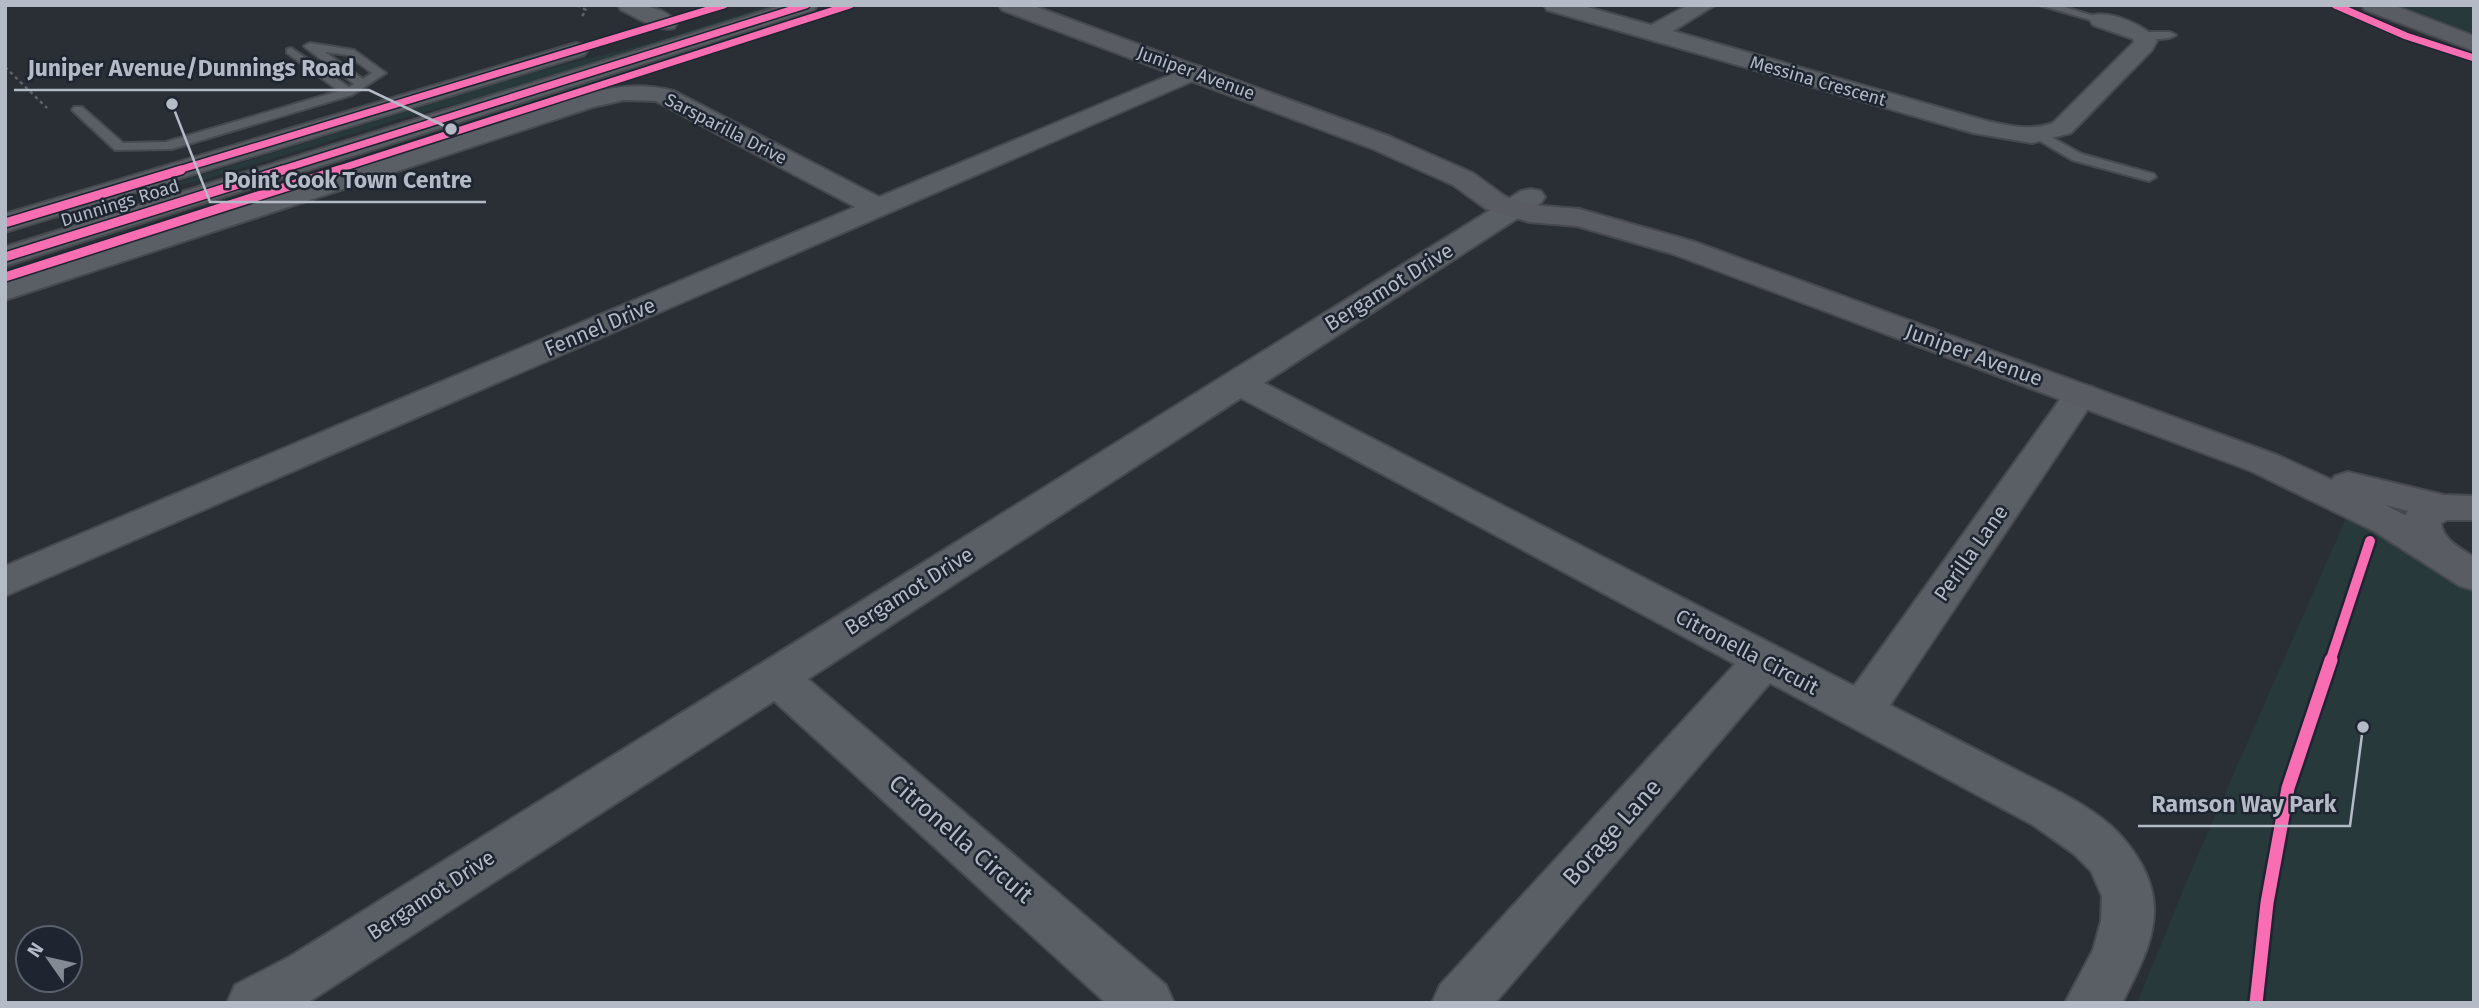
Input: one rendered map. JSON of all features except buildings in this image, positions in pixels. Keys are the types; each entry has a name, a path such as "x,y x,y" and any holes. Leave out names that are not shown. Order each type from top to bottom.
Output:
{"street":[{"path":"629,5 666,23"},
{"name":"Dunnings Road","path":"5,223 724,5"},
{"name":"Dunnings Road","path":"5,257 806,5"},
{"name":"Juniper Avenue","path":"1010,5 1382,143 1463,179 1488,198 1521,203 1529,213 1580,218 1684,248 2264,463 2388,523 2474,576"},
{"name":"Messina Crescent","path":"1555,5 1982,128 2018,135 2040,135"},
{"path":"1654,33 1704,5"},
{"path":"2373,5 2424,27 2474,44"},
{"path":"2040,135 2062,128 2144,45 2146,41 2141,34 2101,20"},
{"name":"Fennel Drive","path":"5,582 1194,72"},
{"name":"Sarsparilla Drive","path":"5,291 584,102 625,92 665,96 878,208"},
{"path":"79,200 91,203 143,200 281,171"},
{"name":"Bergamot Drive","path":"255,1003 292,988 775,676 1521,203"},
{"name":"Citronella Circuit","path":"1237,382 2067,820 2096,841 2113,859 2121,873 2127,898 2126,928 2121,948 2093,1003"},
{"name":"Perilla Lane","path":"1861,711 2081,394"},
{"name":"Juniper Avenue","path":"2264,463 2461,504"},
{"path":"2437,552 2422,533 2421,523 2425,515 2461,504"},
{"name":"Borage Lane","path":"1460,1003 1764,661"},
{"name":"Citronella Circuit","path":"775,676 1146,1003"}],"lane":[{"path":"2044,5 2101,20"},
{"path":"2141,34 2170,35"},
{"path":"78,110 120,147 167,146 348,92 363,84 380,73 350,52 310,46 363,84"},
{"path":"291,51 348,92"},
{"name":"Messina Crescent","path":"2040,135 2077,157 2148,177"}],"shaded area":[{"path":"771,5 789,5 576,72 399,119 203,180 154,190 531,73 647,44"},
{"path":"2390,5 2474,5 2474,37"},
{"path":"2347,516 2360,520 2474,590 2474,1003 2137,1003 2194,864"}],"cycle path":[{"path":"5,223 724,5"},
{"path":"5,257 806,5"},
{"path":"5,277 850,5"},
{"path":"2335,5 2406,36 2474,58"},
{"path":"2256,1003 2267,903 2288,788 2370,541"}],"place":[{"name":"Point Cook Town Centre","path":"172,104"},
{"name":"Juniper Avenue/Dunnings Road","path":"451,129"},
{"name":"Ramson Way Park","path":"2363,727"}]}
